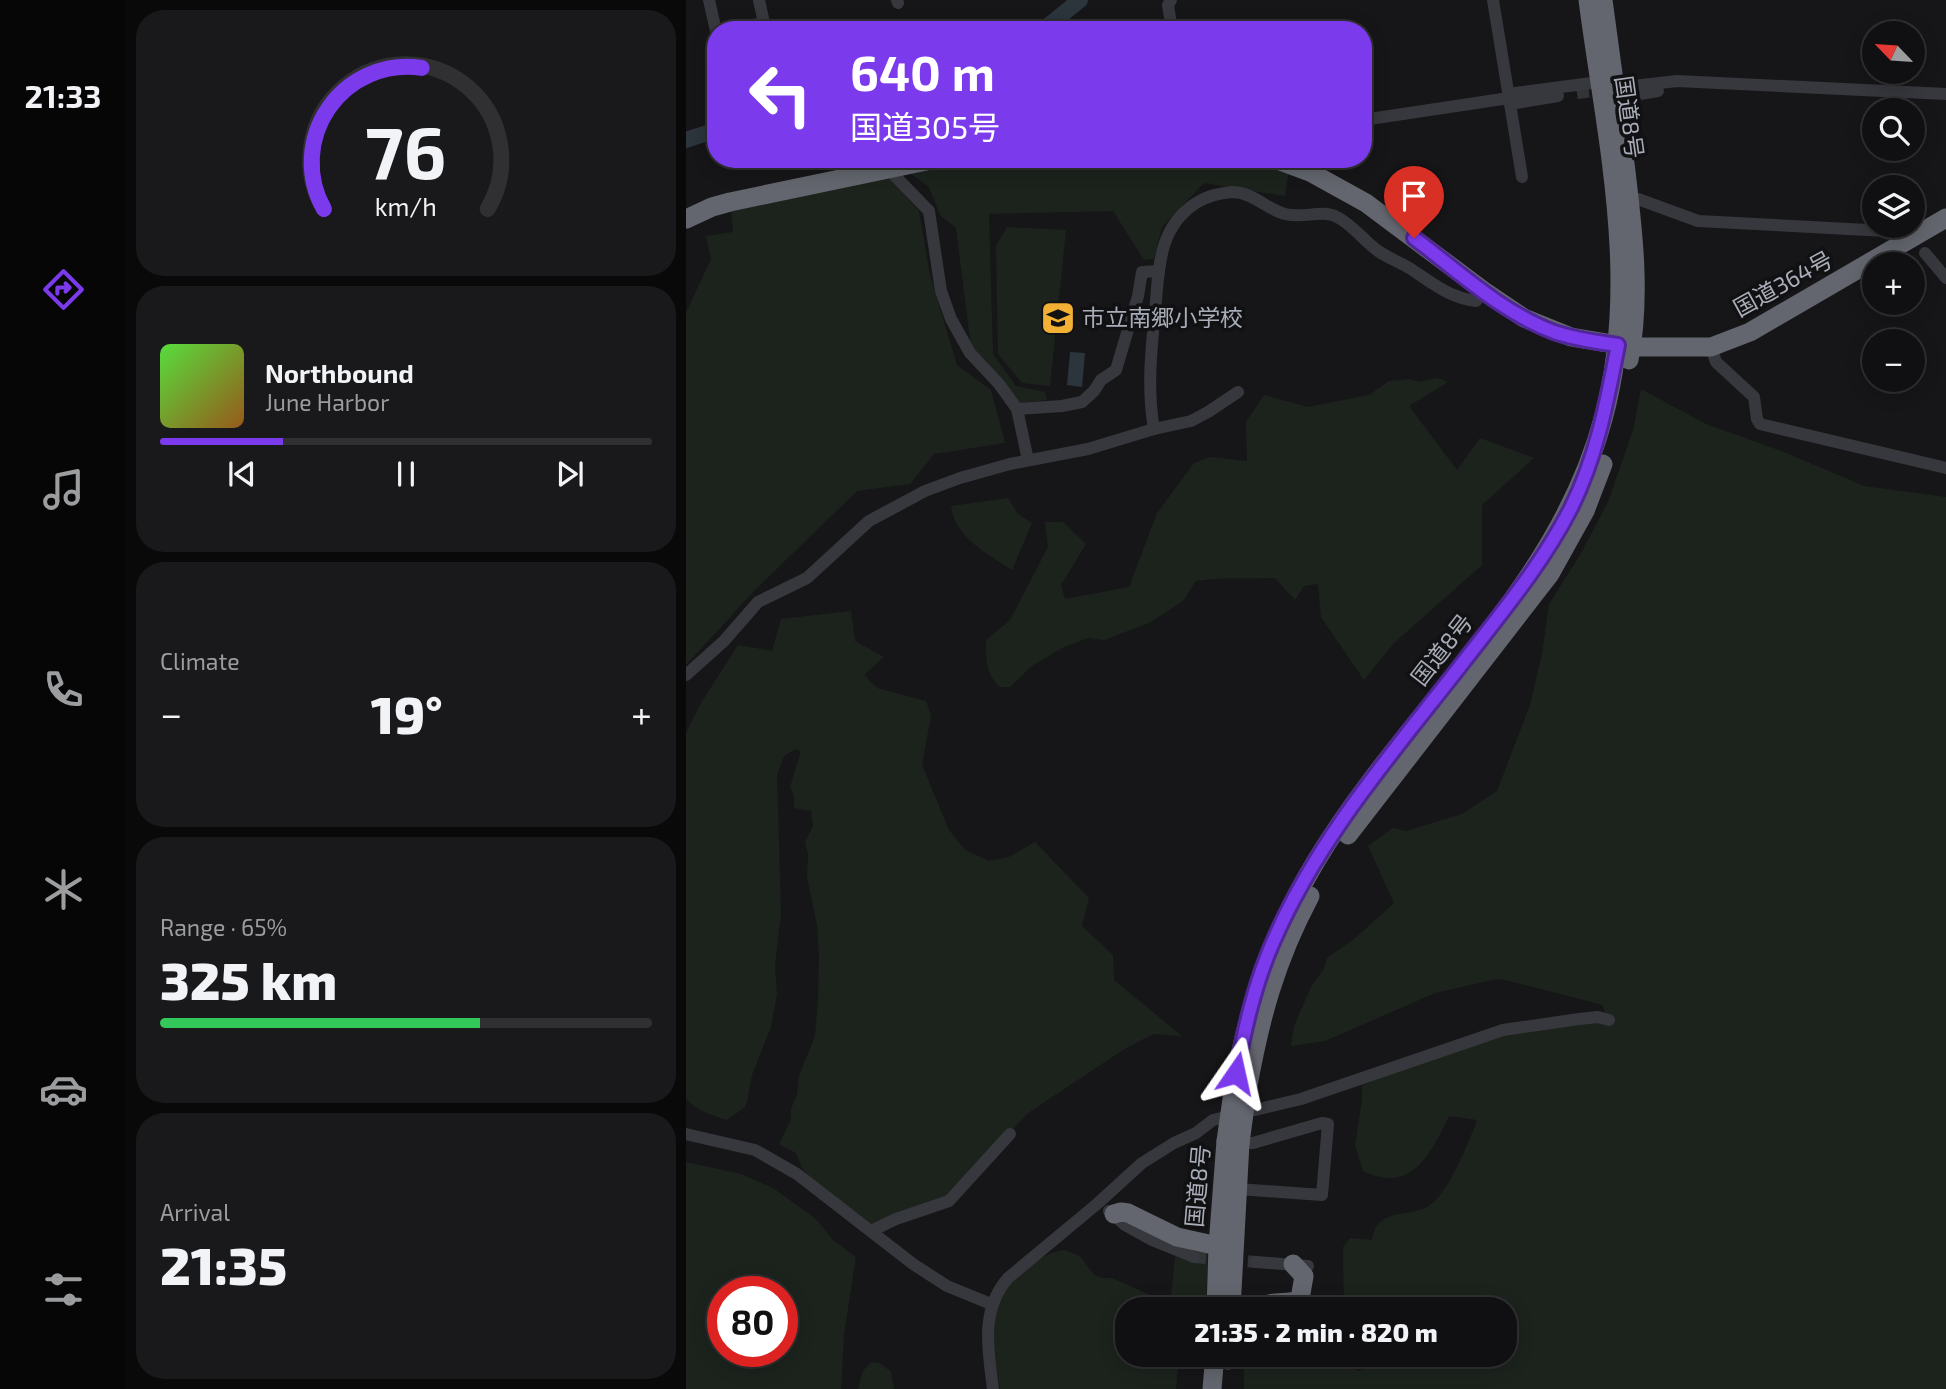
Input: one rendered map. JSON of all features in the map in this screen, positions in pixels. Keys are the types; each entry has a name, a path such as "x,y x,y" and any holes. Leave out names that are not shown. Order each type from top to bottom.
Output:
{"highway":[{"name":"国道8号","path":"1588,0 1613,87 1615,196 1625,346"},
{"name":"国道8号","path":"1216,1297 1218,1246 1240,1091 1246,1022 1273,942 1317,858 1369,784 1531,575 1572,506 1595,450 1625,346 1634,300 1629,201 1603,0"},
{"path":"686,219 730,202 891,168"},
{"name":"国道364号","path":"1299,168 1366,203 1511,311 1556,332 1625,346 1711,347 1750,332 1911,238"},
{"name":"国道364号","path":"1925,232 1944,223"},
{"name":"国道8号","path":"1232,1297 1238,1189 1233,1142"},
{"path":"1114,1214 1128,1213 1177,1237 1218,1246"},
{"path":"1300,1297 1304,1276 1301,1265"},
{"path":"1212,1389 1221,1367"},
{"path":"1226,1367 1226,1389"}],"street":[{"path":"709,0 714,21"},
{"path":"760,0 764,21"},
{"path":"1171,0 1168,5 1171,21"},
{"path":"1493,0 1522,177"},
{"path":"1372,119 1613,87 1679,73 1720,77 1729,83 1946,94"},
{"path":"1509,99 1577,93"},
{"path":"896,168 894,175 898,181 929,211 941,291 960,338 1017,409 1028,460"},
{"path":"1154,429 1149,377 1158,271 1163,247 1177,219 1206,197 1232,192 1256,198 1276,211 1289,215 1307,217 1325,213 1338,217 1378,251 1449,295 1476,302 1484,291"},
{"path":"1629,201 1638,199 1698,221 1862,230"},
{"path":"1925,253 1946,278"},
{"path":"1017,409 1082,402 1101,380 1116,370 1139,296 1142,272 1158,271"},
{"path":"1711,347 1716,362 1754,397 1760,424 1946,468"},
{"path":"686,675 724,641 758,602 807,578 869,521 925,491 1028,460 1088,449 1191,421 1238,392"},
{"path":"993,1389 988,1350 991,1304 999,1289 1007,1279 1142,1163 1196,1133 1203,1125 1213,1120 1301,1100 1503,1030 1598,1017 1609,1020"},
{"path":"1233,1142 1253,1143 1322,1123 1328,1124 1322,1195 1238,1189"},
{"path":"686,1134 755,1150 797,1174 913,1264 947,1286 991,1304"},
{"path":"871,1231 896,1219 948,1201 1010,1135"},
{"path":"1097,1204 1114,1214 1125,1225 1152,1240 1194,1257"},
{"path":"1256,1262 1301,1265"}],"shaded area":[{"path":"915,168 1289,170 1285,196 1204,183 1162,227 1154,259 1144,260 1113,211 989,214 993,354 1016,386 1045,392 1047,400 1019,403 971,347 956,228 940,215 929,187 907,171"},
{"path":"887,175 919,211 930,275 957,365 991,390 1005,443 934,454 910,484 857,491 754,591 686,665 686,313 711,259 706,236 733,232 731,208"},
{"path":"1007,227 1066,230 1050,386 1022,383 998,354 996,246"},
{"path":"1070,352 1085,353 1082,387 1067,385"},
{"path":"1437,378 1448,382 1409,406 1457,470 1480,438 1534,458 1482,505 1482,565 1394,643 1364,680 1321,617 1318,584 1304,586 1295,600 1275,578 1196,581 1183,601 1149,623 1104,640 1088,638 1064,647 1032,666 1010,687 1000,687 995,682 988,666 986,640 1010,620 1048,547 1045,522 1063,522 1086,544 1061,585 1065,599 1129,587 1157,513 1194,463 1210,457 1247,461 1246,422 1264,395 1308,407 1369,395 1389,381 1410,379 1419,382"},
{"path":"1641,389 1706,424 1784,452 1864,486 1946,497 1946,1389 1244,1389 1244,1367 1354,1367 1357,1371 1365,1367 1517,1367 1517,1297 1344,1297 1343,1247 1350,1238 1372,1240 1380,1222 1386,1218 1419,1210 1435,1201 1456,1168 1477,1120 1449,1116 1435,1144 1418,1166 1395,1178 1380,1177 1363,1171 1355,1145 1362,1086 1404,1064 1478,1041 1605,1014 1603,1005 1501,979 1492,980 1435,993 1325,1041 1291,1046 1294,1026 1312,985 1324,969 1327,958 1354,939 1394,903 1368,846 1393,828 1406,831 1462,814 1497,791 1530,705 1542,654 1549,604 1580,555 1608,502 1633,430"},
{"path":"1008,498 1018,514 1032,523 1012,570 965,536 951,506"},
{"path":"851,611 855,641 884,657 864,675 877,688 926,701 931,716 922,765 949,830 965,850 989,861 1009,857 1035,842 1089,898 1082,926 1113,955 1114,980 1182,1036 1153,1034 1123,1050 1028,1113 949,1197 870,1228 815,1183 802,1168 796,1153 779,1144 791,1119 799,1076 815,1036 818,1000 817,925 807,877 808,854 805,842 813,826 811,811 794,808 794,796 790,787 801,751 796,749 784,756 777,775 781,913 775,966 777,994 771,1027 752,1075 745,1107 727,1120 700,1110 686,1099 686,733 701,703 738,645 772,651 781,619"},
{"path":"686,1162 741,1174 773,1188 816,1219 833,1240 856,1257 844,1334 841,1389 686,1389"},
{"path":"1201,1249 1208,1252 1206,1297 1171,1297 1175,1256 1195,1263"},
{"path":"1064,1250 1080,1256 1094,1275 1112,1278 1153,1297 1115,1297 1115,1367 1178,1367 1176,1389 1000,1389 993,1329 995,1306 999,1296 1010,1284 1037,1261"},
{"path":"871,1362 880,1363 891,1372 894,1389 858,1389 863,1371"}],"waterway":[{"path":"1054,21 1080,0"},
{"path":"686,140 707,133"}],"tunnel":[{"path":"1577,93 1608,89"},
{"path":"1194,1257 1256,1262"}],"place":[{"name":"市立南郷小学校","path":"1058,318"}],"route":[{"path":"1236,1073 1246,1022 1256,990 1273,942 1294,898 1317,858 1369,784 1531,575 1553,541 1572,506 1595,450 1605,415 1618,345 1571,337 1539,326 1511,311 1414,238"}]}
